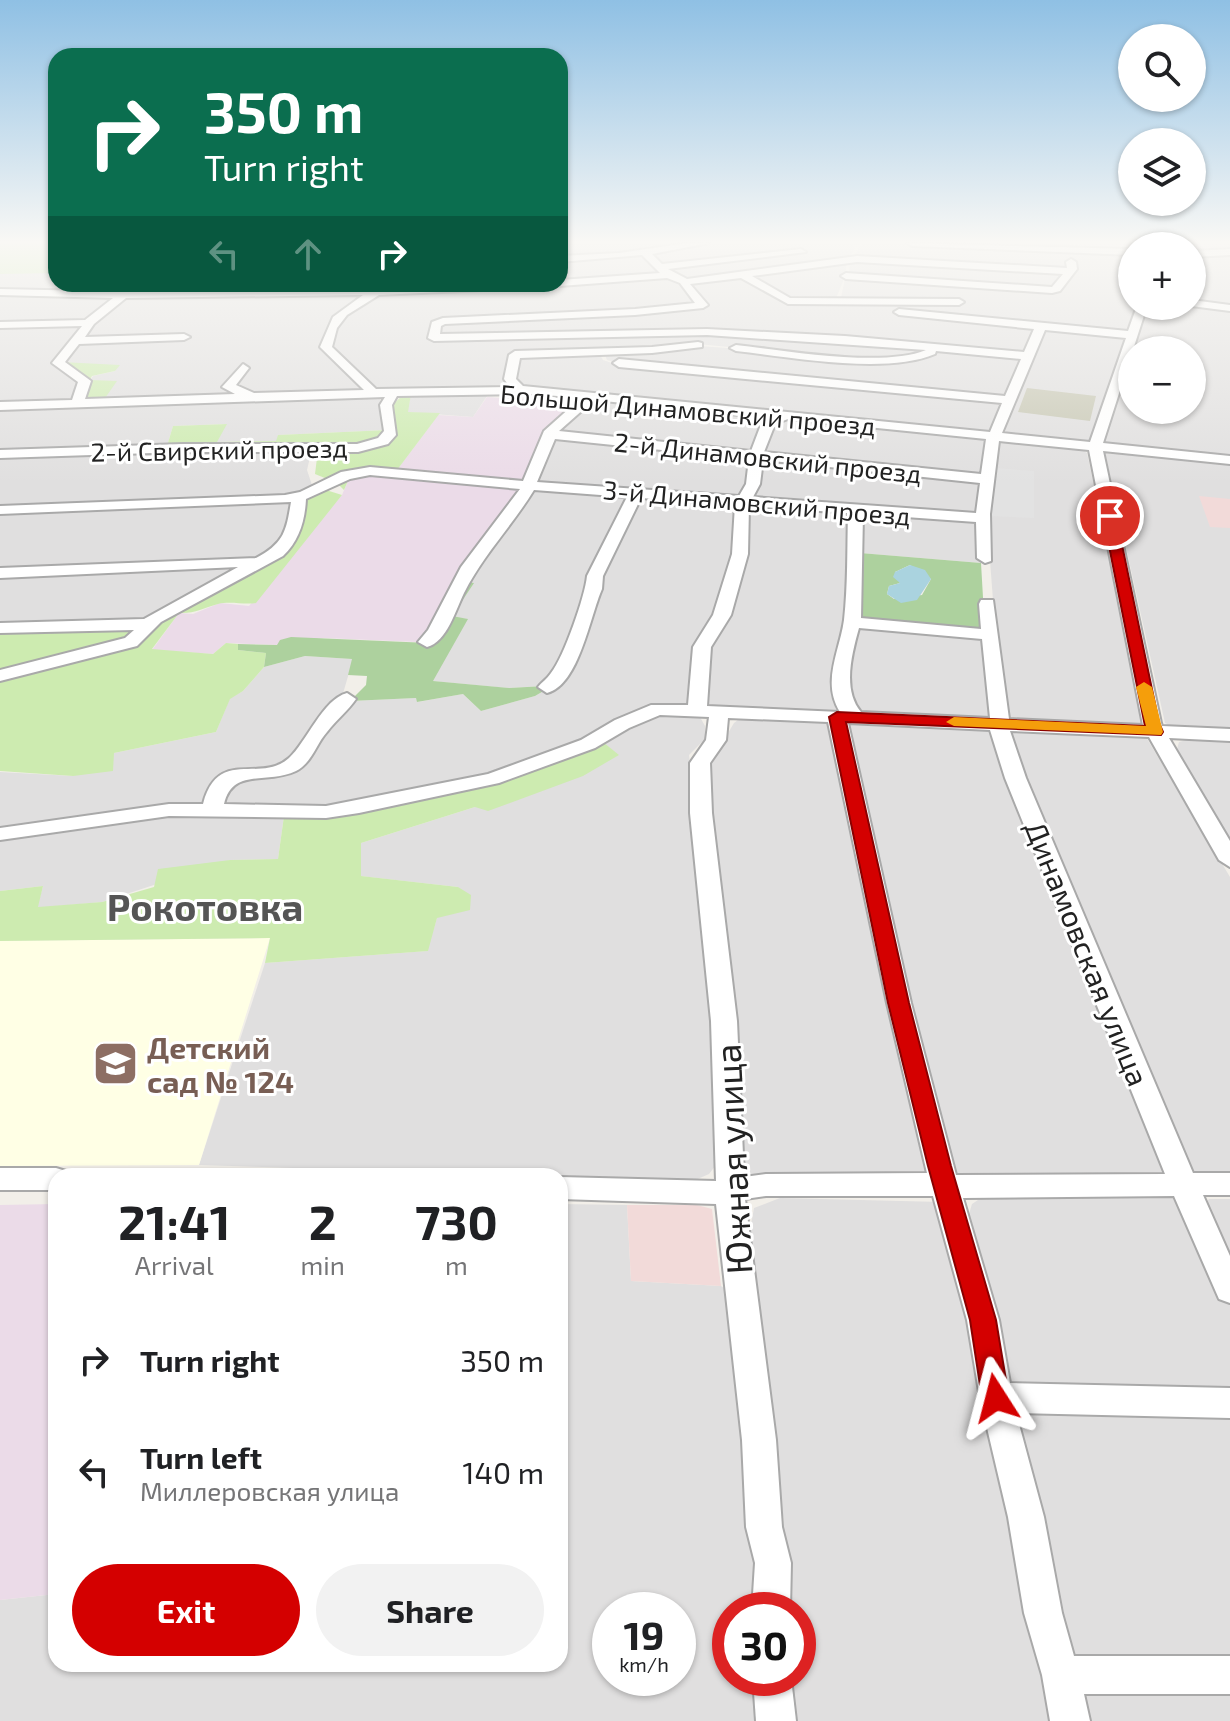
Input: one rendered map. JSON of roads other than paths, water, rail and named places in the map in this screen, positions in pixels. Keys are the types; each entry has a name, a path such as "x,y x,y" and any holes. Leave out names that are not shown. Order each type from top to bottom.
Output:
{"street":[{"path":"0,325 74,323"},
{"path":"77,404 85,381 58,363 88,323"},
{"path":"335,323 326,342 334,358 362,379 372,393"},
{"path":"438,323 434,338 437,339 613,332 707,332 845,339 1028,356"},
{"path":"1014,323 1132,335"},
{"path":"1136,323 1095,447 1151,723 1230,860"},
{"path":"985,558 983,518 994,437 1041,326"},
{"path":"77,341 184,337"},
{"path":"519,390 510,379 515,355 700,345 885,360 923,358 934,348"},
{"path":"600,352 605,360 612,363 1008,400"},
{"path":"243,368 228,387 252,396"},
{"name":"Большой Динамовский проезд","path":"0,406 519,390 764,418 785,416 1230,460"},
{"name":"2-й Свирский проезд","path":"0,454 183,448 358,448 383,441 391,432 386,405 393,393"},
{"path":"427,642 436,632 469,567 530,486 549,434 591,396"},
{"name":"Южная улица","path":"764,418 753,484 745,501 740,554 722,615 702,647 708,712 716,740 700,763 701,801 724,1021 728,1171 739,1289 759,1440 764,1527 773,1563 772,1592"},
{"name":"2-й Динамовский проезд","path":"549,434 986,479"},
{"path":"0,510 296,498 314,477 318,450"},
{"name":"3-й Динамовский проезд","path":"314,477 370,471 530,486 983,518"},
{"path":"547,687 554,684 566,666 595,576 636,493"},
{"path":"0,676 131,642 149,624 266,560 286,545 299,500 296,498"},
{"path":"856,510 852,622 843,652 841,687 846,718 899,1003 945,1186 983,1320 996,1398 1026,1517 1043,1613 1061,1675 1070,1721"},
{"path":"0,573 266,560"},
{"name":"Динамовская улица","path":"987,604 999,723 1028,805 1078,922 1090,960 1110,1000 1114,1022 1137,1066 1230,1290"},
{"path":"852,622 991,636"},
{"path":"0,628 149,624"},
{"path":"212,809 217,789 232,776 283,769 297,762 318,729 347,699"},
{"path":"0,834 169,810 326,812 359,807 492,779 588,744 631,719 658,709 1230,735"},
{"path":"0,1179 48,1179"},
{"path":"568,1188 704,1194 766,1185 1230,1184"},
{"path":"996,1398 1230,1403"},
{"path":"1061,1675 1230,1675"},
{"path":"774,1696 776,1721"}],"water":[{"path":"910,565 925,570 931,579 917,600 901,603 887,594 889,586 900,583 893,577 895,572"}],"place":[{"name":"Детский сад № 124","path":"116,1064"}],"district":[{"name":"Рокотовка","path":"205,906"}]}
